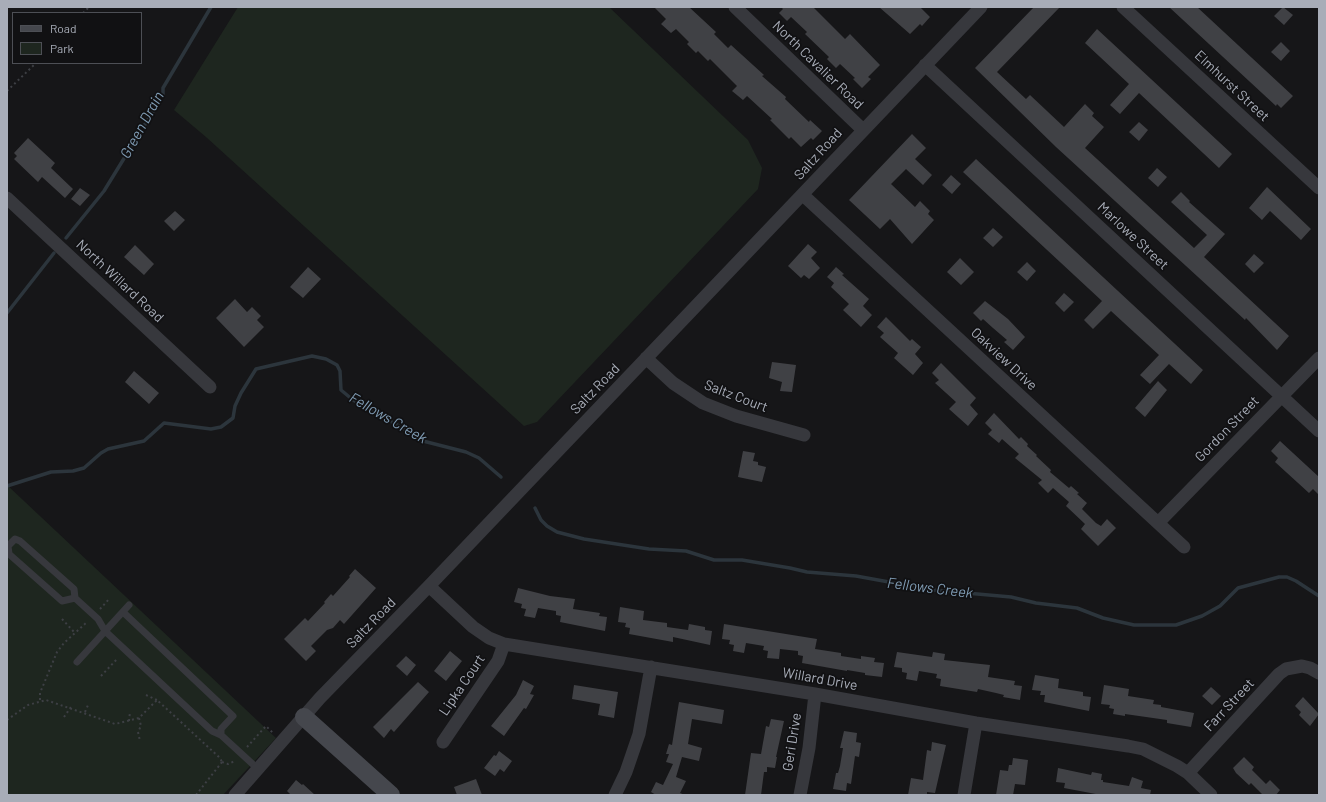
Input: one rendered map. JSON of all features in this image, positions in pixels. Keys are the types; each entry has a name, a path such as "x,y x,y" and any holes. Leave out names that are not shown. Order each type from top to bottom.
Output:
{"street":[{"name":"North Cavalier Road","path":"734,7 863,130"},
{"name":"Saltz Road","path":"235,795 320,698 429,586 981,7"},
{"name":"Elmhurst Street","path":"1123,7 1319,188"},
{"name":"Marlowe Street","path":"925,65 1319,431"},
{"name":"Oakview Drive","path":"803,195 1184,547"},
{"name":"North Willard Road","path":"7,198 210,387"},
{"name":"Saltz Court","path":"646,358 673,383 703,403 736,416 804,435"},
{"name":"Gordon Street","path":"1158,523 1319,358"},
{"name":"Willard Drive","path":"429,586 473,627 489,638 504,644 815,694 976,724 1143,749 1188,773 1211,795"},
{"name":"Lipka Court","path":"443,742 498,661 504,644"},
{"name":"Farr Street","path":"1188,773 1279,674 1286,669 1298,666 1310,668 1319,673"},
{"path":"615,795 626,772 639,734 651,667"},
{"name":"Geri Drive","path":"800,795 809,748 815,694"},
{"path":"304,717 391,795"},
{"path":"964,795 976,724"}],"lane":[{"path":"75,598 62,601 9,554 8,546 15,539 20,541 74,589 75,598 94,615 106,631 212,731 221,735 258,769"},
{"path":"77,662 129,605"},
{"path":"123,612 233,716 221,729 221,735"}],"path":[{"path":"7,90 35,64"},
{"path":"40,700 40,692 57,652 110,598"},
{"path":"62,620 75,632"},
{"path":"101,676 118,658"},
{"path":"146,695 157,700 220,758 222,762 232,764 266,726 275,734"},
{"path":"7,720 28,705 40,700 46,700 71,707 115,724 139,718 157,700"},
{"path":"85,712 88,705"},
{"path":"64,717 71,707"},
{"path":"129,721 130,712"},
{"path":"139,718 141,726 138,732 140,741"},
{"path":"196,795 222,762"}],"green space":[{"path":"238,7 609,7 748,140 762,168 758,189 537,422 524,426 206,137 174,110"},
{"path":"7,485 276,738 223,795 7,795"}],"building":[{"path":"654,7 689,7 716,32 714,34 728,48 731,45 764,75 762,76 786,97 785,99 809,122 810,120 822,131 813,140 811,138 801,147 791,137 789,139 770,120 772,119 747,96 743,100 732,91 737,86 710,59 708,61 698,51 696,53 687,44 689,42 676,29 671,33 661,24 666,19"},
{"path":"781,7 813,7 845,39 850,34 880,65 868,77 871,79 862,88 853,79 855,78 840,64 836,68 827,59 829,57 805,34 807,32 791,17 787,21 779,13 783,9"},
{"path":"879,7 920,7 930,17 922,26 920,24 910,34"},
{"path":"1034,7 1060,7 997,72 1026,99 1030,95 1064,127 1085,104 1094,113 1092,116 1104,127 1085,148 1194,248 1207,235 1171,202 1181,192 1190,201 1189,202 1225,234 1204,257 1289,336 1277,350 1246,318 1245,320 1056,147 975,68"},
{"path":"1169,7 1197,7 1293,96 1281,108 1277,104 1276,106"},
{"path":"1283,7 1293,15 1284,25 1274,16"},
{"path":"1097,29 1232,154 1219,168 1139,93 1120,114 1110,105 1129,84 1085,43"},
{"path":"1281,42 1290,51 1281,61 1271,52"},
{"path":"1139,122 1148,130 1139,141 1129,132"},
{"path":"912,134 926,148 915,159 932,175 923,185 906,169 891,184 915,207 920,201 930,211 928,214 934,220 912,244 890,219 880,229 849,200"},
{"path":"28,138 55,163 51,168 73,189 65,198 42,177 38,182 14,159 17,156 14,153"},
{"path":"976,159 1203,370 1191,384 1169,364 1150,384 1140,375 1159,355 1111,311 1093,329 1084,320 1102,301 963,172"},
{"path":"1157,168 1167,177 1158,187 1148,178"},
{"path":"951,175 961,184 952,194 942,185"},
{"path":"1267,187 1311,229 1301,240 1270,211 1262,220 1249,208"},
{"path":"80,188 90,195 80,206 71,199"},
{"path":"175,211 185,220 174,231 164,221"},
{"path":"993,228 1003,237 993,247 983,238"},
{"path":"808,244 817,252 811,258 820,268 809,279 804,275 801,278 788,266"},
{"path":"135,245 154,264 144,275 124,257"},
{"path":"1254,254 1264,263 1254,273 1245,264"},
{"path":"960,258 974,272 961,285 947,272"},
{"path":"1027,262 1036,271 1027,281 1017,272"},
{"path":"308,267 321,279 303,298 290,287"},
{"path":"836,267 844,274 842,275 869,299 863,306 872,315 861,327 843,310 849,304 831,287 834,283 827,277"},
{"path":"1064,293 1074,302 1064,312 1055,303"},
{"path":"235,299 247,312 252,307 261,316 257,320 264,327 244,347 216,318"},
{"path":"985,301 1008,319 1025,337 1013,350 1004,342 1007,340 983,319 981,321 973,313"},
{"path":"886,317 910,341 912,339 921,347 915,354 923,363 913,375 894,358 898,353 880,337 884,333 877,327"},
{"path":"772,362 796,365 792,392 780,391 782,382 769,378"},
{"path":"941,363 976,398 970,405 978,414 968,426 949,409 956,402 935,383 939,380 932,373"},
{"path":"134,371 159,393 149,404 125,382"},
{"path":"1158,381 1167,390 1145,417 1135,408"},
{"path":"994,413 1019,439 1021,437 1028,444 1027,446 1051,470 1050,472 1069,488 1071,486 1079,493 1077,494 1087,503 1082,509 1096,523 1101,526 1107,519 1116,528 1098,546 1081,529 1085,524 1066,506 1069,502 1053,488 1048,493 1038,483 1042,480 1015,458 1019,454 1002,439 999,443 988,434 992,430 985,423"},
{"path":"1280,441 1319,477 1319,495 1313,489 1309,493 1275,462 1278,458 1271,451"},
{"path":"743,451 755,453 753,461 758,462 758,465 766,467 762,482 738,477"},
{"path":"355,569 376,588 344,624 340,620 333,628 327,630 311,646 316,651 306,661 284,639 305,618 308,621 325,603 324,602 331,594 333,596"},
{"path":"518,588 550,596 575,599 573,609 600,613 599,616 607,617 605,631 560,622 561,616 556,615 556,611 538,608 535,618 524,616 526,609 521,608 522,604 514,602"},
{"path":"620,607 644,611 643,620 667,623 667,627 688,630 689,624 705,627 705,630 712,631 710,645 673,637 673,642 629,634 630,628 625,627 626,623 618,622"},
{"path":"724,624 817,639 815,649 841,653 841,656 861,659 861,656 875,658 874,662 884,663 882,677 802,663 803,656 798,655 798,651 780,649 779,659 767,658 768,651 763,650 764,646 746,643 744,653 733,651 734,645 729,644 730,640 722,639"},
{"path":"450,651 462,661 446,681 434,671"},
{"path":"897,652 932,657 933,652 945,654 944,660 990,665 988,677 1015,681 1014,685 1022,686 1020,700 1003,697 1004,695 978,689 977,692 940,686 941,679 936,678 937,674 919,671 917,681 906,679 907,673 902,672 902,668 894,667"},
{"path":"406,656 416,665 407,676 396,666"},
{"path":"1035,675 1059,679 1058,688 1083,692 1083,696 1091,697 1089,711 1044,702 1045,695 1040,695 1041,691 1032,690"},
{"path":"523,680 534,686 530,694 534,695 526,709 524,708 504,736 491,726 516,695"},
{"path":"418,682 429,692 394,732 391,729 384,738 373,727"},
{"path":"574,685 618,692 614,718 598,715 600,704 572,699"},
{"path":"1104,685 1129,689 1128,696 1154,700 1153,704 1161,705 1161,707 1194,713 1191,727 1167,723 1167,720 1125,714 1125,716 1113,714 1114,709 1109,708 1110,705 1101,704"},
{"path":"1211,687 1221,696 1212,705 1202,696"},
{"path":"1303,697 1319,714 1310,726 1299,715 1301,712 1295,706"},
{"path":"679,702 724,710 722,724 692,719 688,744 702,748 699,761 682,757 676,777 686,781 680,793 685,795 656,795 651,792 656,782 663,785 673,764 666,762 669,754 666,754 669,744 672,745"},
{"path":"771,719 784,721 775,768 767,767 767,772 764,772 761,795 745,795 751,753 761,754 766,726 769,727"},
{"path":"844,731 857,733 856,742 861,743 859,757 855,756 851,784 847,783 846,791 833,789 836,773 838,773 840,766 843,748 840,748"},
{"path":"932,742 946,745 935,793 927,792 927,795 908,795 911,778 923,780 927,750 931,751"},
{"path":"499,751 512,761 504,772 500,769 495,776 484,768"},
{"path":"1244,757 1254,767 1252,770 1266,784 1270,780 1280,790 1276,795 1263,795 1251,783 1249,785 1236,773 1233,768"},
{"path":"1013,758 1028,760 1025,785 1015,784 1013,795 996,795 1000,770 1008,771 1009,765 1012,765"},
{"path":"1058,768 1091,775 1092,772 1102,774 1101,780 1103,780 1103,782 1129,786 1132,777 1143,781 1141,788 1151,790 1150,795 1101,795 1064,788 1065,783 1056,782"},
{"path":"476,779 482,795 457,795 454,787"},
{"path":"296,780 315,795 291,795 287,791"}],"waterway":[{"name":"Green Drain","path":"66,238 104,191 163,95 163,88 211,7"},
{"name":"Green Drain","path":"7,313 54,253"},
{"name":"Fellows Creek","path":"7,486 51,472 73,471 84,468 101,453 108,449 144,441 164,423 211,429 221,427 233,418 235,406 241,393 256,369 312,356 326,359 337,365 340,371 341,390 353,400 423,441 466,452 479,458 501,477"},
{"name":"Fellows Creek","path":"535,508 541,520 547,526 557,532 584,539 649,549 686,551 714,560 742,560 807,572 856,576 933,590 1011,597 1036,603 1077,608 1103,618 1134,625 1176,625 1202,616 1220,606 1238,588 1279,577 1287,577 1296,581 1319,596"}]}
